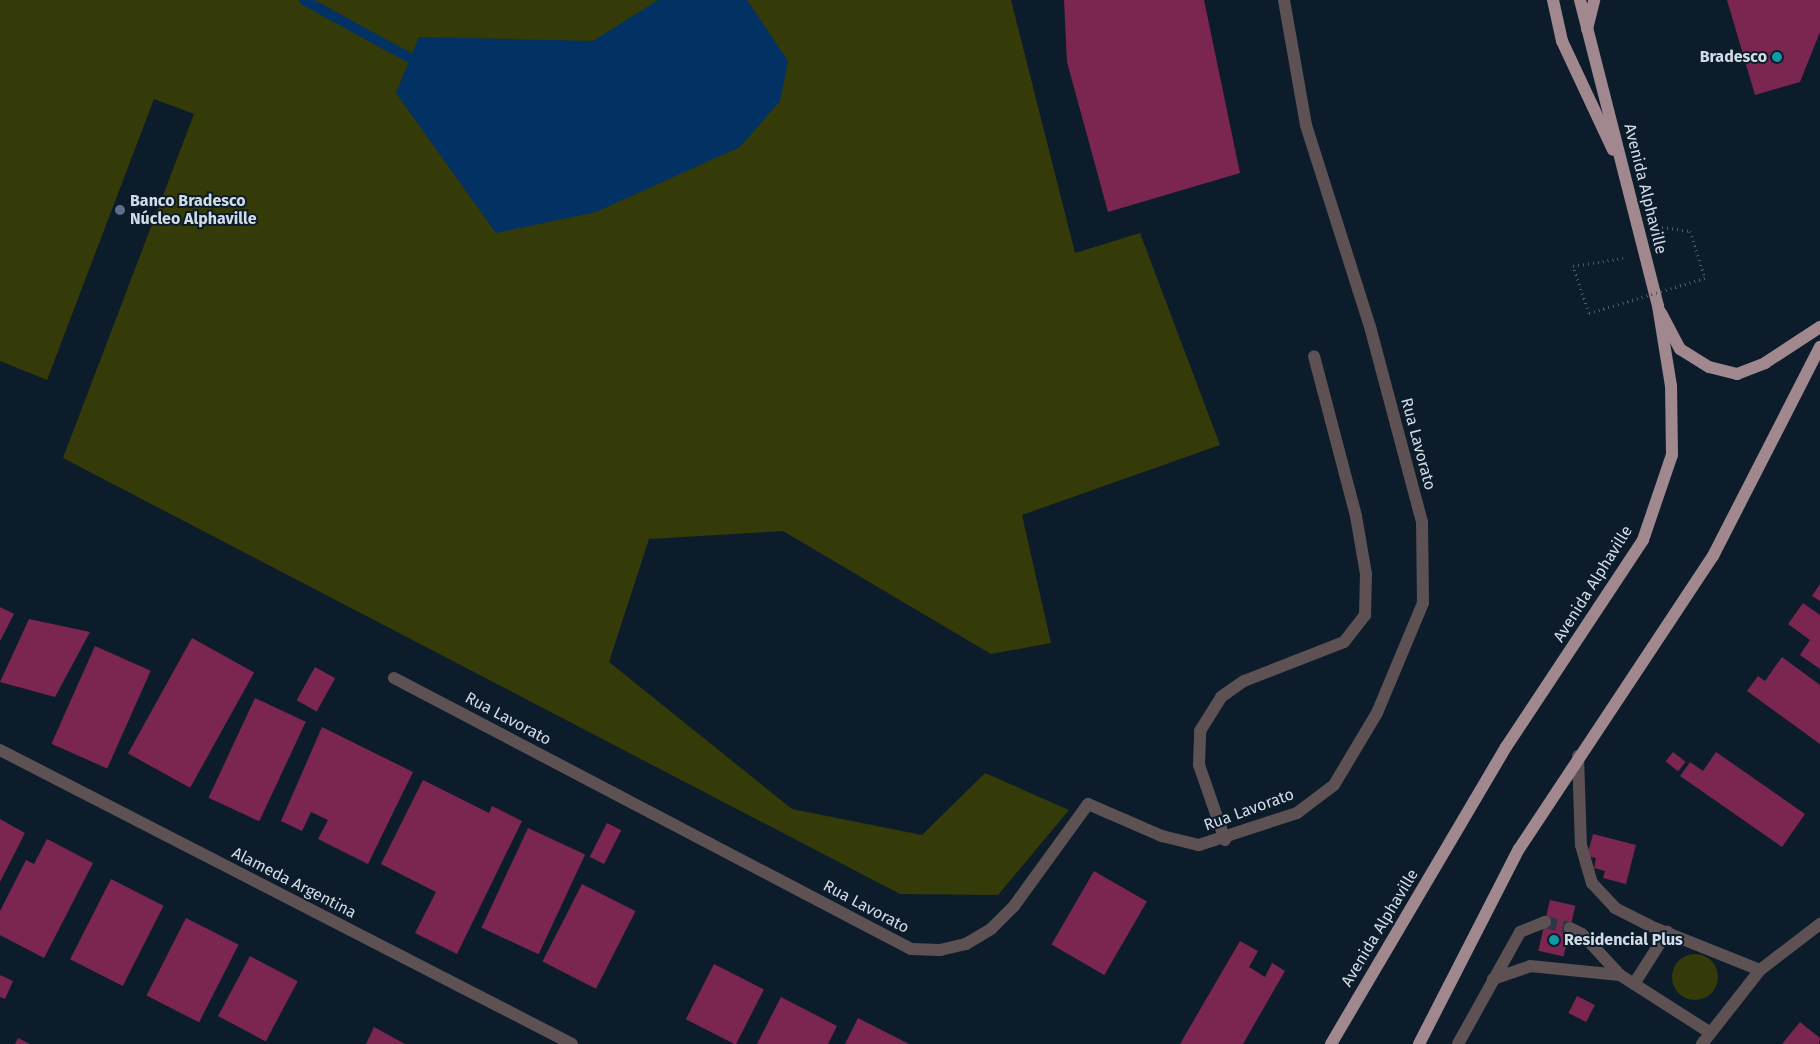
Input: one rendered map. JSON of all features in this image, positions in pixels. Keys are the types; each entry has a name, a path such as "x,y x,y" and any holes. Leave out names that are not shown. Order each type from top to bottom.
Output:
{"main road":[{"path":"1553,0 1562,41 1624,175"},
{"name":"Avenida Alphaville","path":"1331,1044 1506,748 1643,540 1672,455 1671,386 1658,306 1586,34 1580,0"},
{"path":"1586,34 1594,0"},
{"path":"1658,306 1680,349 1709,368 1736,374 1764,363 1820,327"},
{"path":"1418,1044 1519,849 1578,756 1714,556 1820,347"},
{"path":"1339,1030 1342,1044"}],"street":[{"name":"Rua Lavorato","path":"394,678 911,949 957,946 991,929 1014,906 1088,804 1162,836 1199,845 1224,840 1297,813 1334,785 1377,713 1423,603 1422,522 1371,330 1306,125 1284,0"},
{"path":"1224,840 1199,765 1200,731 1221,697 1244,681 1344,642 1365,615 1366,574 1356,516 1314,356"},
{"name":"Alameda Argentina","path":"0,750 572,1044"},
{"path":"1578,756 1581,845 1592,883 1616,908 1667,932 1760,970"},
{"path":"1458,1044 1520,932 1545,922"},
{"path":"1702,1044 1760,970 1820,924"},
{"path":"1570,928 1582,934 1620,975 1710,1032"},
{"path":"1634,984 1667,932"},
{"path":"1493,979 1537,966 1620,975"}],"path":[{"path":"1645,254 1573,266 1589,313 1705,278 1690,231"}],"green space":[{"path":"0,0 1011,0 1075,253 1140,233 1220,445 1022,515 1051,643 991,654 783,531 649,539 609,662 792,809 922,835 985,773 1069,810 998,895 900,894 63,458 194,114 154,99 47,380 0,361"},
{"path":"1695,954 1708,958 1714,964 1718,977 1714,990 1708,996 1695,1000 1682,996 1676,990 1672,977 1676,964 1682,958"}],"water":[{"path":"658,0 747,0 788,61 780,101 740,147 596,212 496,233 396,93 419,37 593,41"}],"building":[{"path":"1064,0 1204,0 1240,173 1108,212 1067,62"},
{"name":"Bradesco","path":"1727,0 1820,0 1820,32 1800,82 1755,95"},
{"path":"1820,584 1820,601 1812,596"},
{"path":"1803,603 1820,615 1820,669 1800,655 1810,640 1788,624"},
{"path":"0,607 14,614 0,641"},
{"path":"29,619 90,632 55,697 0,682"},
{"path":"192,638 254,672 190,788 128,753"},
{"path":"95,646 151,671 107,769 51,744"},
{"path":"1782,657 1820,685 1820,744 1747,691 1758,676 1765,681"},
{"path":"315,667 335,678 317,711 297,700"},
{"path":"255,698 306,722 259,821 209,798"},
{"path":"322,727 413,772 368,864 318,839 328,820 311,812 302,831 281,821"},
{"path":"1673,752 1686,762 1678,771 1666,761"},
{"path":"1716,752 1805,814 1782,847 1680,776 1690,762 1703,771"},
{"path":"423,780 489,813 492,806 522,821 457,954 415,933 436,892 381,864"},
{"path":"0,819 25,833 0,882"},
{"path":"607,823 621,830 604,864 590,857"},
{"path":"528,828 585,855 539,954 482,928"},
{"path":"1593,834 1636,845 1626,884 1603,878 1605,871 1594,868 1596,858 1587,856"},
{"path":"47,839 93,863 44,958 0,935 0,911 26,860 34,864"},
{"path":"1094,871 1147,901 1104,975 1052,945"},
{"path":"111,879 164,906 123,986 70,959"},
{"path":"582,884 635,911 596,989 543,962"},
{"name":"Residencial Plus","path":"1550,900 1575,906 1564,957 1538,951"},
{"path":"186,918 239,945 199,1022 147,996"},
{"path":"1240,941 1258,951 1249,967 1265,977 1272,963 1285,971 1243,1044 1180,1044"},
{"path":"250,956 298,981 266,1041 218,1016"},
{"path":"714,964 764,989 736,1044 686,1019"},
{"path":"0,975 13,981 5,999 0,997"},
{"path":"1577,996 1595,1005 1586,1022 1568,1013"},
{"path":"781,997 837,1026 828,1044 757,1044"},
{"path":"858,1018 909,1044 845,1044"},
{"path":"1800,1022 1820,1038 1819,1044 1782,1044"},
{"path":"374,1027 405,1044 366,1044"},
{"path":"18,1038 30,1044 15,1044"}],"waterway":[{"path":"304,0 410,58"}],"tunnel":[{"path":"1545,922 1570,928"}],"place":[{"name":"Bradesco","path":"1777,57"},
{"name":"Banco Bradesco Núcleo Alphaville","path":"120,210"},
{"name":"Residencial Plus","path":"1554,940"}]}
